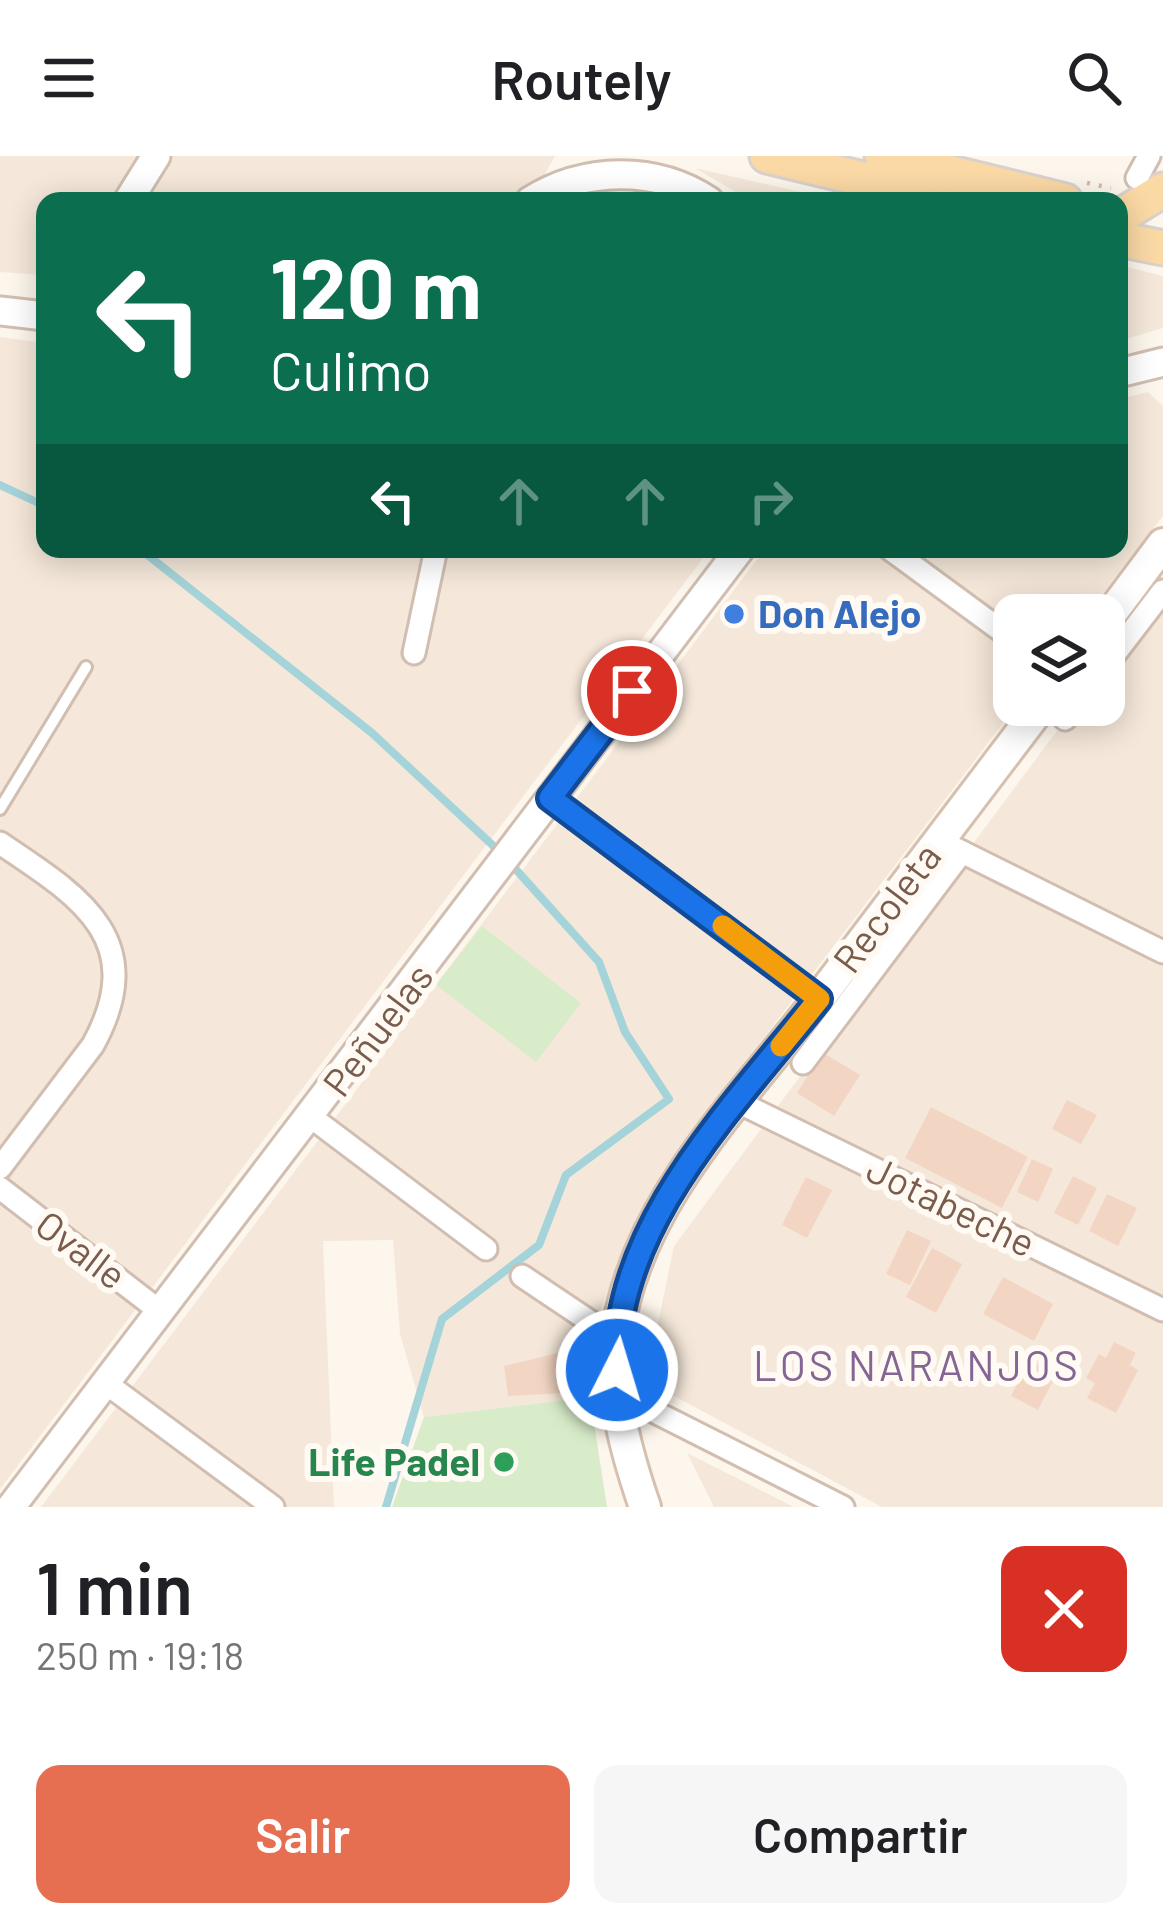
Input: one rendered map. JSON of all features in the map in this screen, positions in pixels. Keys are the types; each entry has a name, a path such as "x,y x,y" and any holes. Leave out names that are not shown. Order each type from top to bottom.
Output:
{"main road":[{"path":"767,156 916,192"},
{"path":"881,156 1028,192"},
{"path":"1128,213 1150,184"},
{"path":"1128,223 1163,223"},
{"path":"1128,228 1163,248"},
{"path":"1125,594 1163,544"},
{"name":"Recoleta","path":"644,1507 619,1401 616,1340 642,1246 657,1215 819,999 1048,726"}],"street":[{"path":"134,192 156,156"},
{"path":"1149,156 1150,184"},
{"path":"548,192 573,180 608,174 646,175 687,192"},
{"path":"0,310 36,315"},
{"path":"1128,371 1163,362"},
{"path":"414,653 434,558"},
{"name":"Peñuelas","path":"11,1507 733,558"},
{"path":"902,558 993,625"},
{"path":"1125,641 1163,591"},
{"path":"550,798 819,999"},
{"path":"0,843 84,901 103,932 115,971 104,1023 92,1045 0,1168"},
{"path":"950,846 1163,952"},
{"name":"Recoleta","path":"803,1063 950,846"},
{"name":"Jotabeche","path":"738,1102 1163,1310"},
{"path":"311,1117 486,1249"},
{"name":"Ovalle","path":"0,1188 160,1312"},
{"path":"522,1276 616,1340"},
{"path":"106,1384 273,1507"},
{"path":"619,1401 653,1411 843,1507"}],"lane":[{"path":"0,809 86,667"}],"shaded area":[{"path":"0,156 555,156 545,174 520,192 36,192 36,274 0,272"},
{"path":"695,168 800,192 736,192"},
{"path":"1128,267 1163,276 1163,328 1128,338"},
{"path":"0,337 36,342 36,558 703,558 0,1489"},
{"path":"1148,392 1163,406 1163,516 1102,594 993,594 993,726 1001,726 661,1173 598,1314 590,1397 424,1417 400,1334 393,1240 323,1241 334,1507 41,1507 758,558 1128,558 1128,397"},
{"path":"1163,603 1163,1507 882,1507 646,1381 674,1246 1061,726 1125,726 1125,652"},
{"path":"687,1453 794,1507 714,1507"}],"green space":[{"path":"482,926 581,1003 536,1062 436,985"},
{"name":"Life Padel","path":"590,1397 607,1507 392,1507 424,1417"}],"building":[{"path":"822,1052 860,1075 834,1116 797,1093"},
{"path":"1067,1100 1097,1115 1081,1144 1052,1129"},
{"path":"931,1107 1028,1157 1002,1208 905,1158"},
{"path":"1032,1159 1053,1169 1038,1202 1017,1192"},
{"path":"1073,1176 1097,1188 1078,1225 1054,1213"},
{"path":"806,1177 832,1190 807,1238 782,1225"},
{"path":"1107,1194 1137,1208 1118,1246 1089,1231"},
{"path":"907,1230 931,1241 910,1285 886,1274"},
{"path":"932,1248 962,1264 936,1313 906,1297"},
{"path":"1003,1277 1053,1304 1034,1341 983,1314"},
{"path":"1114,1342 1136,1353 1130,1365 1138,1370 1116,1413 1087,1398 1095,1383 1086,1378 1099,1354 1106,1358"},
{"path":"562,1352 570,1380 564,1380 566,1393 508,1396 504,1366"},
{"path":"1029,1360 1057,1373 1038,1410 1011,1396"}],"waterway":[{"path":"0,485 36,502"},
{"path":"151,558 372,733 501,853"},
{"path":"386,1507 442,1319 539,1245 566,1175 669,1099 625,1032 599,962 511,864"}],"slow traffic":[{"path":"723,926 819,999 781,1046"}],"place":[{"name":"Don Alejo","path":"734,614"},
{"name":"Life Padel","path":"504,1462"}],"district":[{"name":"LOS NARANJOS","path":"917,1366"}],"route":[{"path":"617,1370 616,1340 625,1300 657,1215 819,999 550,798 632,691"}]}
